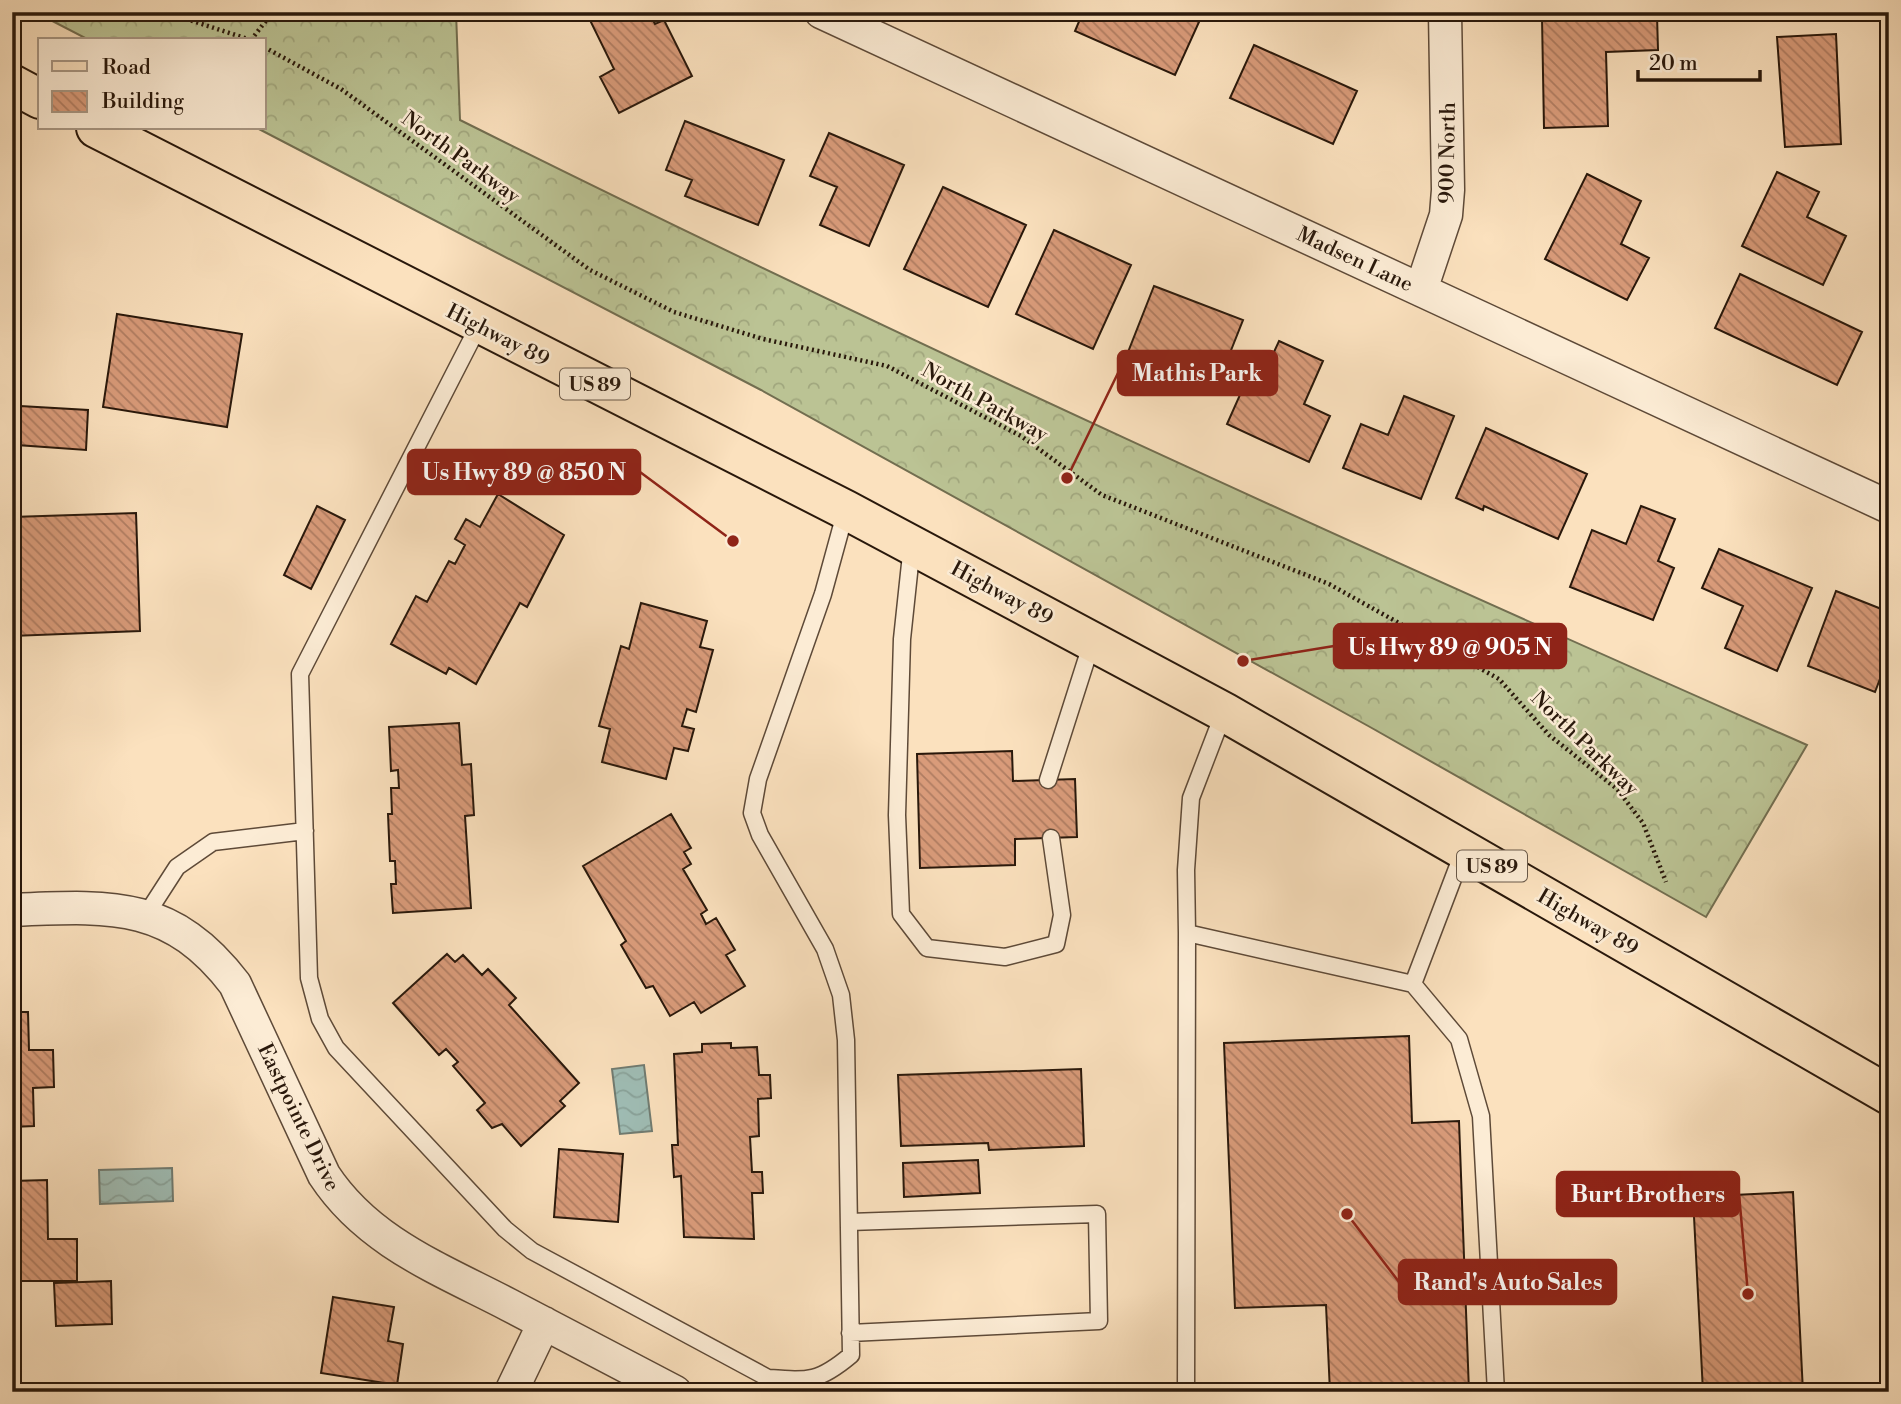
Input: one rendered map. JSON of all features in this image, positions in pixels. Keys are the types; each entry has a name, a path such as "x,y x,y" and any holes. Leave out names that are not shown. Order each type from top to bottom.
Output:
{"main road":[{"path":"12,85 38,98"},
{"name":"Highway 89","path":"100,130 846,510 1093,641 1224,712 1889,1095"}],"street":[{"name":"Madsen Lane","path":"821,12 1889,507"},
{"name":"900 North","path":"1422,290 1446,215 1448,190 1445,12"},
{"name":"Eastpointe Drive","path":"12,910 115,908 146,915 195,942 218,962 235,984 324,1175 359,1220 409,1253 676,1392"},
{"path":"511,1392 544,1323"}],"lane":[{"path":"479,325 300,674 309,978 320,1019 336,1048 505,1229 532,1251 768,1378 805,1380 829,1374 851,1355 846,1040 841,995 825,949 760,835 752,813 758,779 823,594 846,510"},
{"path":"912,545 902,666 897,815 901,914 928,948 1005,957 1056,944 1062,915 1051,838"},
{"path":"1048,780 1093,641"},
{"path":"1186,1392 1186,870 1191,799 1224,712"},
{"path":"146,915 177,867 213,842 305,831"},
{"path":"1413,984 1464,850"},
{"path":"1187,933 1413,984 1459,1039 1481,1116 1496,1392"},
{"path":"849,1222 1097,1214 1099,1321 850,1333"}],"path":[{"path":"165,12 245,38"},
{"path":"253,38 265,22 268,12"},
{"name":"North Parkway","path":"266,48 341,89 590,270 674,312 763,339 887,366 1021,436 1102,495 1329,584 1499,679 1549,735 1617,789 1643,823 1667,882"}],"green space":[{"path":"35,12 456,12 460,120 961,362 1468,594 1807,745 1706,917 1370,727 761,390 261,130 266,130 266,38 85,38"}],"water":[{"path":"644,1065 652,1131 620,1134 612,1069"},
{"path":"172,1168 173,1201 100,1204 99,1170"}],"building":[{"path":"586,12 649,12 655,24 664,20 692,76 619,113 600,77 614,69"},
{"path":"1083,12 1177,12 1199,22 1175,75 1075,31"},
{"path":"1657,15 1658,50 1606,52 1608,126 1544,128 1542,18"},
{"path":"1836,34 1841,144 1785,147 1777,37"},
{"path":"1254,45 1357,91 1333,144 1230,98"},
{"path":"685,121 784,160 758,225 685,196 692,180 666,170"},
{"path":"829,133 904,165 869,246 820,225 837,187 810,176"},
{"path":"1777,172 1819,192 1807,217 1846,236 1823,285 1742,246"},
{"path":"1587,174 1641,201 1621,244 1649,258 1627,300 1545,259"},
{"path":"943,187 1026,225 988,307 904,269"},
{"path":"1054,230 1131,265 1093,349 1016,314"},
{"path":"1740,274 1862,332 1837,385 1715,328"},
{"path":"1154,286 1243,320 1224,368 1186,353 1172,391 1121,370"},
{"path":"117,314 242,334 227,427 103,407"},
{"path":"1279,341 1323,361 1304,404 1330,416 1309,462 1227,424 1251,370 1263,376"},
{"path":"1404,396 1454,416 1421,499 1343,468 1361,424 1388,435"},
{"path":"20,406 88,410 86,450 17,445"},
{"path":"1486,428 1587,474 1558,539 1484,506 1483,510 1456,498"},
{"path":"498,494 564,535 527,607 520,603 476,684 449,668 446,674 391,644 416,596 427,602 449,561 455,564 465,545 455,539 466,519 480,527"},
{"path":"317,506 345,520 311,589 284,575"},
{"path":"1641,506 1675,519 1658,561 1674,568 1653,620 1570,587 1592,530 1626,544"},
{"path":"136,513 140,631 12,636 12,517"},
{"path":"1719,549 1812,588 1777,671 1725,648 1743,606 1702,588"},
{"path":"1836,591 1889,612 1889,655 1875,692 1808,666"},
{"path":"641,603 707,621 700,647 713,650 696,712 687,709 682,726 694,729 688,751 674,748 666,779 602,762 610,729 599,726 621,646 629,649"},
{"path":"459,723 462,765 471,764 474,815 465,816 471,908 393,913 391,884 396,884 395,861 390,861 388,814 392,814 391,788 399,788 398,770 391,771 389,727"},
{"path":"1012,751 1013,781 1075,779 1077,837 1015,839 1015,865 920,868 917,754"},
{"path":"671,814 691,848 684,852 691,864 683,869 707,910 701,914 706,924 716,918 735,950 726,955 745,986 701,1013 694,1002 670,1016 653,986 646,988 621,945 626,941 583,866"},
{"path":"447,954 455,962 463,955 482,975 488,969 516,998 509,1005 579,1083 560,1101 565,1106 521,1146 502,1124 492,1128 477,1110 485,1103 453,1066 458,1062 446,1049 439,1055 393,1003"},
{"path":"12,1012 28,1012 29,1050 53,1050 54,1087 33,1088 34,1126 12,1127"},
{"path":"1409,1036 1412,1123 1459,1121 1469,1392 1330,1392 1326,1305 1235,1308 1224,1043"},
{"path":"731,1043 731,1048 757,1047 759,1075 770,1075 771,1098 758,1099 759,1136 750,1137 752,1172 762,1172 763,1193 752,1193 754,1239 684,1237 681,1176 674,1177 672,1145 678,1145 674,1054 702,1052 702,1044"},
{"path":"1081,1069 1084,1146 989,1150 988,1143 901,1146 898,1075"},
{"path":"559,1149 623,1154 618,1222 554,1217"},
{"path":"978,1160 980,1193 904,1197 903,1163"},
{"path":"47,1180 48,1239 77,1239 77,1281 12,1281 12,1181"},
{"path":"1793,1192 1803,1392 1703,1392 1693,1197"},
{"path":"111,1281 112,1324 56,1326 54,1283"},
{"path":"333,1297 394,1307 388,1341 403,1344 397,1385 321,1373"}],"place":[{"name":"Mathis Park","path":"1067,478"},
{"name":"Us Hwy 89 @ 850 N","path":"733,541"},
{"name":"Us Hwy 89 @ 905 N","path":"1243,661"},
{"name":"Rand's Auto Sales","path":"1347,1214"},
{"name":"Burt Brothers","path":"1748,1294"}]}
